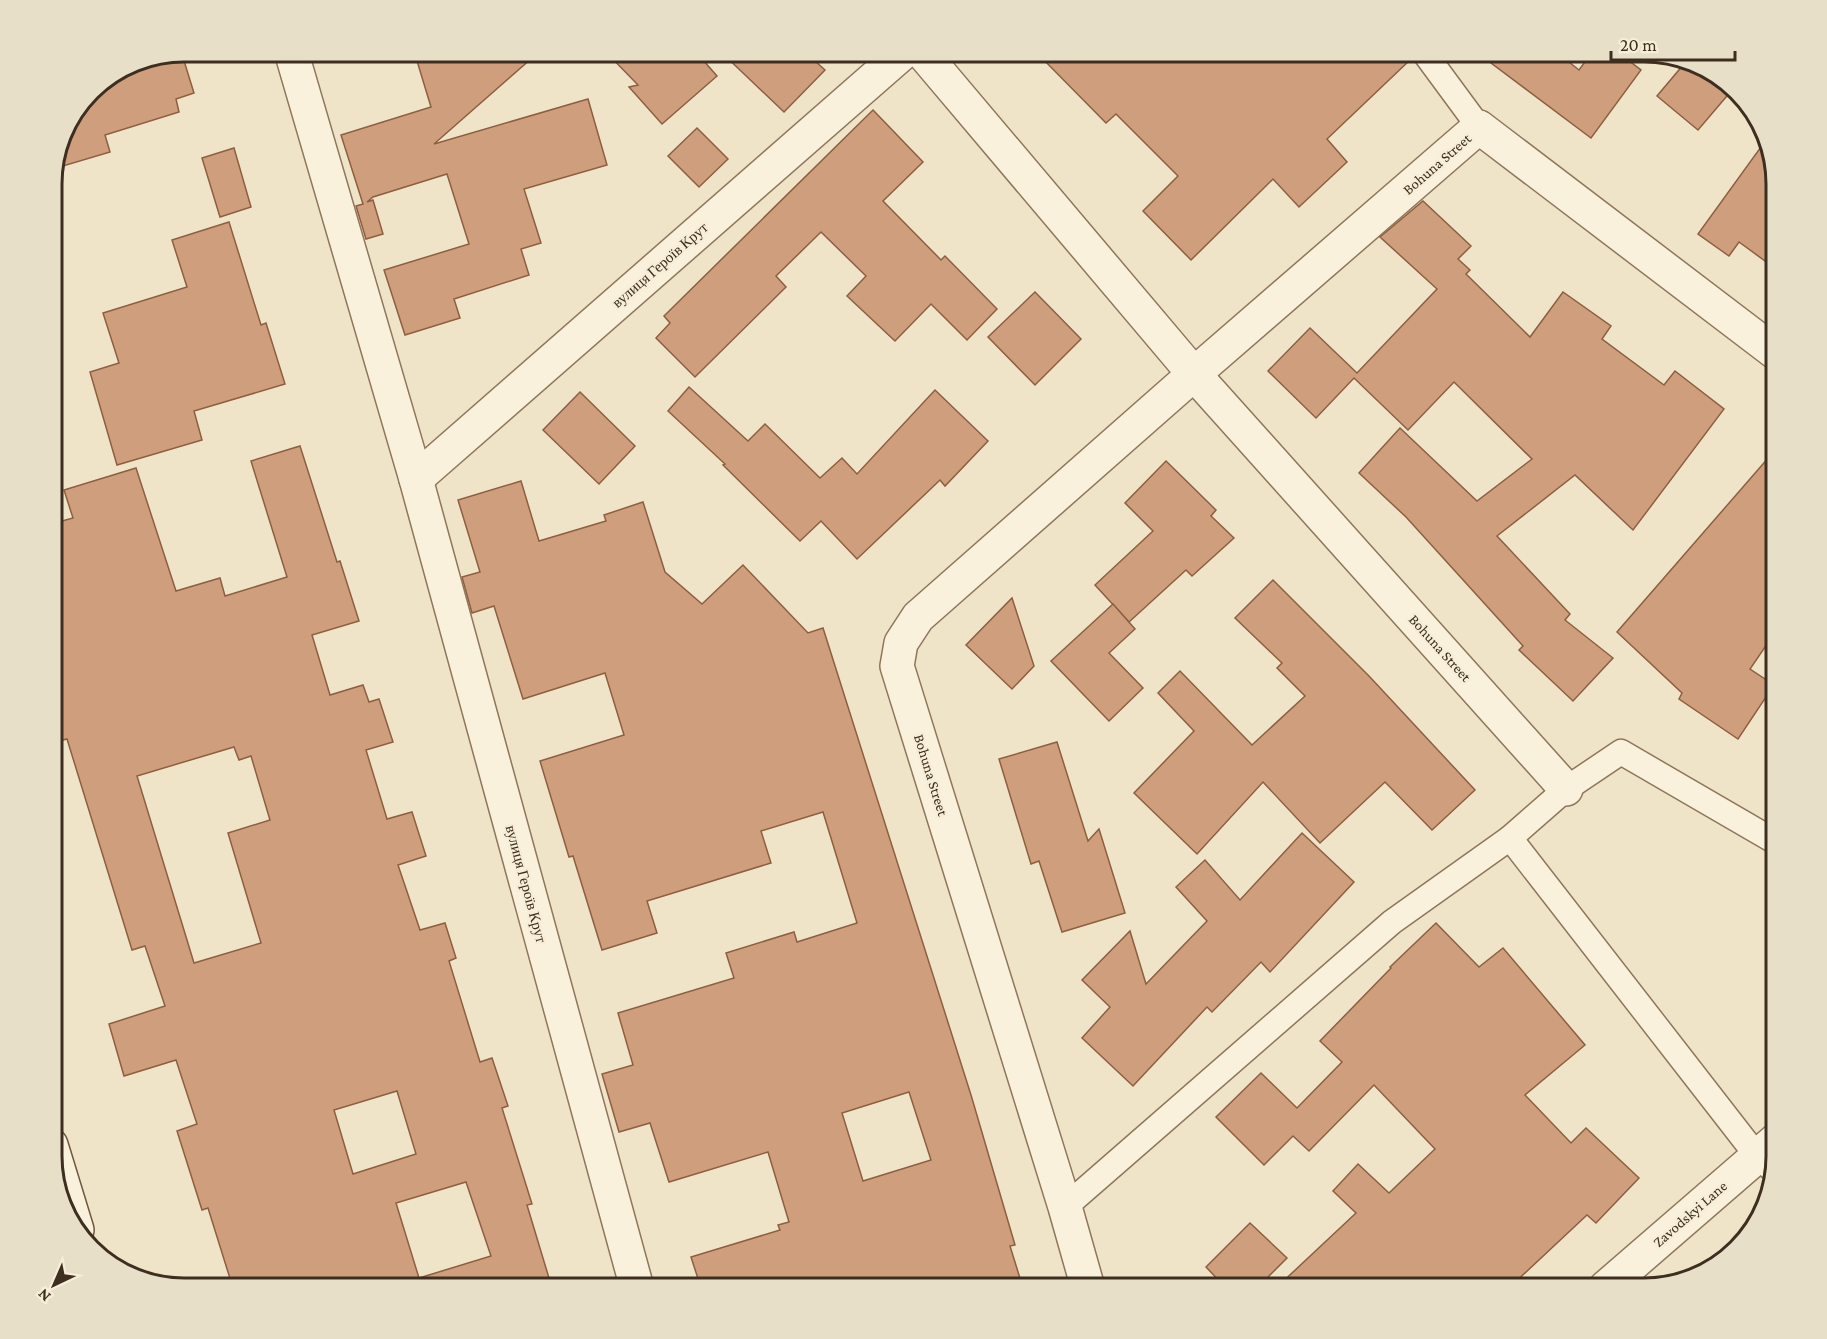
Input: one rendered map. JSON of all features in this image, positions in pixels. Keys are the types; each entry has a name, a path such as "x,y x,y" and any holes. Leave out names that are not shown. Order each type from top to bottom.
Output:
{"street":[{"name":"вулиця Героїв Крут","path":"294,62 416,479 634,1277"},
{"name":"вулиця Героїв Крут","path":"416,479 892,62"},
{"name":"Bohuna Street","path":"930,62 1194,374 1566,789"},
{"name":"Bohuna Street","path":"1085,1277 897,666 902,643 918,617 1479,127 1766,345"},
{"name":"Zavodskyi Lane","path":"1618,1277 1766,1157"}],"lane":[{"path":"1431,62 1479,127"},
{"path":"1065,1208 1392,922 1510,838 1566,789 1621,752 1766,836"},
{"path":"1510,838 1766,1153"}],"building":[{"path":"184,62 194,93 176,99 179,112 105,135 110,152 63,166 74,129 87,109 103,92 122,78 144,68"},
{"path":"417,62 527,62 434,144 588,99 607,165 524,189 541,243 521,249 529,275 454,299 460,318 405,335 384,270 469,244 447,174 373,197 367,202 373,200 383,234 366,239 356,206 363,204 341,135 431,107"},
{"path":"616,62 705,62 717,76 662,124 629,87 638,85"},
{"path":"732,62 816,62 825,70 784,112"},
{"path":"1046,62 1408,62 1327,139 1347,162 1299,207 1273,179 1191,260 1143,211 1178,176 1116,114 1106,123"},
{"path":"1490,62 1569,62 1579,70 1585,62 1630,62 1641,70 1591,138"},
{"path":"1681,67 1705,78 1728,95 1698,130 1657,96"},
{"path":"873,110 923,162 883,201 941,260 945,256 997,309 967,340 931,304 895,341 847,296 866,276 821,232 776,276 786,287 695,377 656,338 670,323 664,316"},
{"path":"697,128 728,159 699,187 668,156"},
{"path":"234,148 251,207 220,217 202,158"},
{"path":"1760,149 1766,183 1766,262 1739,242 1729,256 1698,234"},
{"path":"1423,201 1471,246 1458,259 1470,270 1466,274 1530,337 1563,292 1611,326 1602,339 1664,385 1675,371 1724,409 1633,530 1575,475 1497,536 1570,614 1565,620 1613,658 1573,701 1519,650 1523,646 1406,517 1359,473 1400,428 1477,501 1532,459 1454,382 1408,430 1354,378 1316,418 1268,371 1310,328 1357,373 1437,289 1380,237"},
{"path":"229,222 261,325 266,323 285,384 194,411 202,440 117,465 90,372 119,363 103,313 187,287 172,240"},
{"path":"1035,292 1081,339 1035,385 988,337"},
{"path":"689,387 748,441 765,424 820,478 842,458 857,474 935,390 988,441 945,486 940,480 857,559 821,521 800,541 723,465 725,464 668,411"},
{"path":"580,392 635,446 599,484 543,430"},
{"path":"300,446 337,562 340,561 359,621 312,635 330,695 363,685 369,702 379,699 393,742 366,750 387,819 412,812 426,856 398,865 420,930 445,923 456,958 449,961 480,1062 492,1058 508,1106 502,1108 532,1204 527,1205 549,1277 422,1277 491,1256 466,1182 396,1203 419,1277 230,1277 208,1208 202,1210 177,1131 197,1124 176,1060 124,1076 109,1024 165,1006 145,946 132,950 67,739 62,740 62,521 73,518 64,490 136,468 176,591 220,578 225,596 287,577 251,461","holes":["234,747 239,760 251,756 270,820 228,833 261,943 194,963 137,776","397,1091 416,1154 353,1174 334,1110"]},
{"path":"1166,461 1216,510 1211,516 1234,538 1192,576 1186,570 1129,622 1095,585 1153,531 1125,503"},
{"path":"1766,461 1766,646 1750,669 1766,680 1766,697 1738,739 1679,699 1682,693 1617,632"},
{"path":"521,481 539,541 606,521 604,515 643,502 665,572 702,604 743,565 808,633 823,628 971,1095 1015,1245 1010,1246 1020,1277 697,1277 691,1257 780,1230 778,1225 789,1222 768,1152 669,1182 650,1123 619,1132 602,1074 633,1065 618,1013 734,978 726,953 794,932 797,942 857,923 823,812 761,831 771,863 647,901 657,933 602,950 573,856 569,857 540,761 624,735 605,673 523,699 494,606 472,613 462,577 480,572 458,500","holes":["909,1092 931,1160 863,1181 842,1113"]},
{"path":"1273,580 1369,676 1475,790 1432,830 1385,782 1320,843 1263,782 1197,854 1134,793 1194,731 1158,693 1180,671 1252,745 1305,696 1277,668 1282,663 1235,618"},
{"path":"1012,598 1034,666 1012,689 966,645"},
{"path":"1113,604 1135,629 1109,653 1143,688 1109,721 1051,661"},
{"path":"1057,742 1088,841 1099,829 1125,913 1062,932 1039,861 1031,864 999,759"},
{"path":"1302,833 1354,882 1270,972 1261,962 1212,1012 1207,1007 1133,1086 1082,1038 1110,1007 1082,980 1130,931 1146,984 1207,921 1176,887 1205,860 1240,900"},
{"path":"1436,923 1479,967 1503,948 1585,1045 1525,1095 1571,1143 1586,1128 1639,1178 1596,1223 1587,1215 1521,1277 1288,1277 1356,1213 1333,1191 1358,1164 1389,1193 1435,1149 1374,1085 1309,1151 1293,1136 1264,1165 1216,1117 1261,1073 1297,1108 1342,1062 1320,1041 1390,967"},
{"path":"1250,1223 1287,1258 1268,1277 1216,1277 1206,1267"}]}
